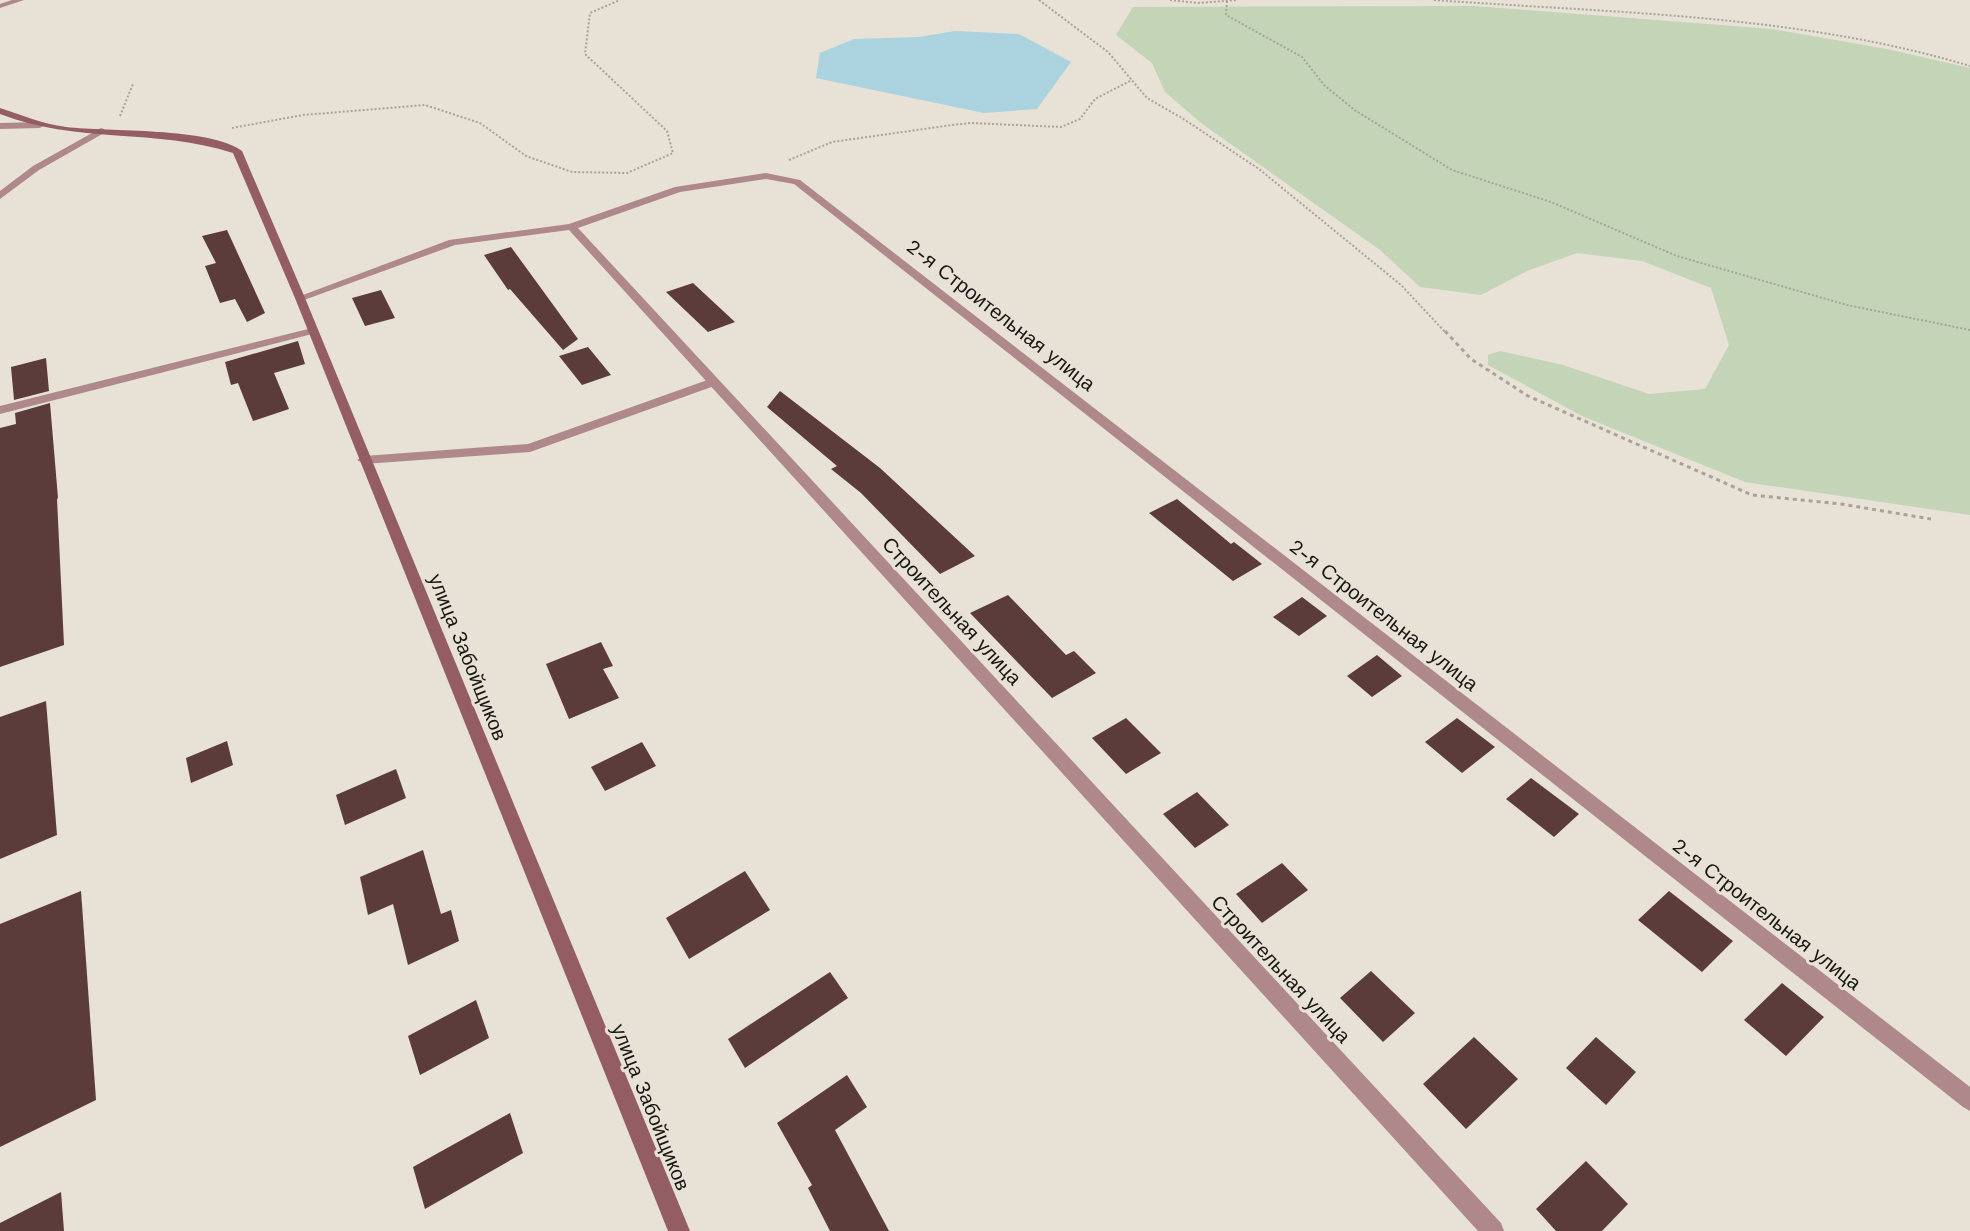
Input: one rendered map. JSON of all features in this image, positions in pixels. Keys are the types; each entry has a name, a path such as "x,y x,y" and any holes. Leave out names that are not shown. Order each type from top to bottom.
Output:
{"main road":[{"path":"0,111 40,125 101,131"},
{"name":"улица Забойщиков","path":"101,131 184,137 216,143 237,151 300,298 679,1231"}],"street":[{"path":"0,6 20,0"},
{"path":"0,126 40,125"},
{"path":"0,196 36,168 101,131"},
{"name":"2-я Строительная улица","path":"571,227 678,189 766,176 797,182 1970,1100"},
{"path":"300,298 453,242 571,227"},
{"name":"Строительная улица","path":"571,227 1493,1231"},
{"path":"0,410 312,331"},
{"path":"364,460 530,448 713,382"}],"path":[{"path":"227,129 303,116 425,105 480,123 535,160 572,172 627,173 673,153 667,131 585,54 590,13 620,0"},
{"path":"1039,0 1108,52 1147,98 1182,118 1259,169 1401,285 1471,359 1528,396 1752,495 1841,504 1931,519"},
{"path":"1170,0 1198,3 1238,0"},
{"path":"1434,0 1788,28 1927,52 1970,66"},
{"path":"1227,1 1226,15 1302,57 1324,86 1356,111 1452,170 1551,202 1677,256 1847,305 1970,330"},
{"path":"766,176 786,161 832,142 971,123 1061,127 1080,119 1095,99 1132,80"},
{"path":"101,131 120,116 133,84"}],"green space":[{"path":"1474,6 1772,29 1887,49 1970,68 1970,515 1745,482 1582,416 1488,365 1488,355 1500,351 1563,365 1649,394 1705,389 1729,345 1711,288 1642,261 1577,253 1527,271 1481,295 1420,287 1380,250 1201,123 1165,92 1152,63 1116,35 1133,7"}],"water":[{"path":"955,31 1019,34 1071,62 1037,109 984,113 816,78 820,53 854,39 919,37"}],"building":[{"path":"227,230 265,313 247,322 235,299 220,303 205,266 216,263 202,236"},
{"path":"511,247 578,339 563,350 510,289 508,290 484,255"},
{"path":"693,283 735,322 708,332 666,292"},
{"path":"381,290 395,318 365,326 352,298"},
{"path":"298,341 305,364 274,373 289,409 253,421 238,383 231,385 225,362"},
{"path":"588,347 611,375 582,385 559,356"},
{"path":"46,358 49,391 14,400 11,367"},
{"path":"780,391 880,468 975,556 940,574 861,493 831,469 837,466 767,407"},
{"path":"50,403 58,498 64,645 0,667 0,428 16,424 15,413"},
{"path":"1177,499 1231,544 1234,542 1262,564 1233,581 1149,513"},
{"path":"1008,595 1066,655 1074,651 1096,673 1052,698 970,613"},
{"path":"1302,597 1327,616 1299,636 1273,617"},
{"path":"601,642 613,666 603,669 619,698 569,719 546,664"},
{"path":"1377,655 1402,676 1372,697 1347,676"},
{"path":"46,701 57,835 0,859 0,717"},
{"path":"1126,718 1161,753 1126,774 1092,738"},
{"path":"1457,718 1495,747 1462,773 1425,742"},
{"path":"227,741 233,765 191,783 186,758"},
{"path":"642,742 656,766 605,791 591,767"},
{"path":"396,769 406,798 345,825 336,795"},
{"path":"1531,778 1579,814 1554,837 1506,799"},
{"path":"1197,792 1229,825 1195,848 1163,814"},
{"path":"423,850 441,914 451,910 459,941 408,965 393,904 368,915 360,877"},
{"path":"1282,863 1308,890 1262,923 1236,894"},
{"path":"745,871 770,910 689,959 666,918"},
{"path":"81,891 96,1100 0,1147 0,924"},
{"path":"1669,891 1733,941 1702,972 1638,920"},
{"path":"1371,971 1415,1013 1383,1042 1340,998"},
{"path":"830,972 848,998 745,1068 728,1039"},
{"path":"1782,983 1824,1017 1786,1056 1744,1020"},
{"path":"476,1000 489,1038 420,1075 408,1036"},
{"path":"1474,1037 1518,1079 1466,1129 1423,1084"},
{"path":"1596,1037 1636,1072 1606,1105 1566,1068"},
{"path":"847,1075 867,1107 835,1130 889,1231 830,1231 808,1188 812,1185 777,1123"},
{"path":"510,1113 523,1153 425,1209 413,1167"},
{"path":"1586,1161 1628,1204 1602,1231 1556,1231 1536,1209"},
{"path":"61,1192 64,1231 0,1231 0,1223"}]}
